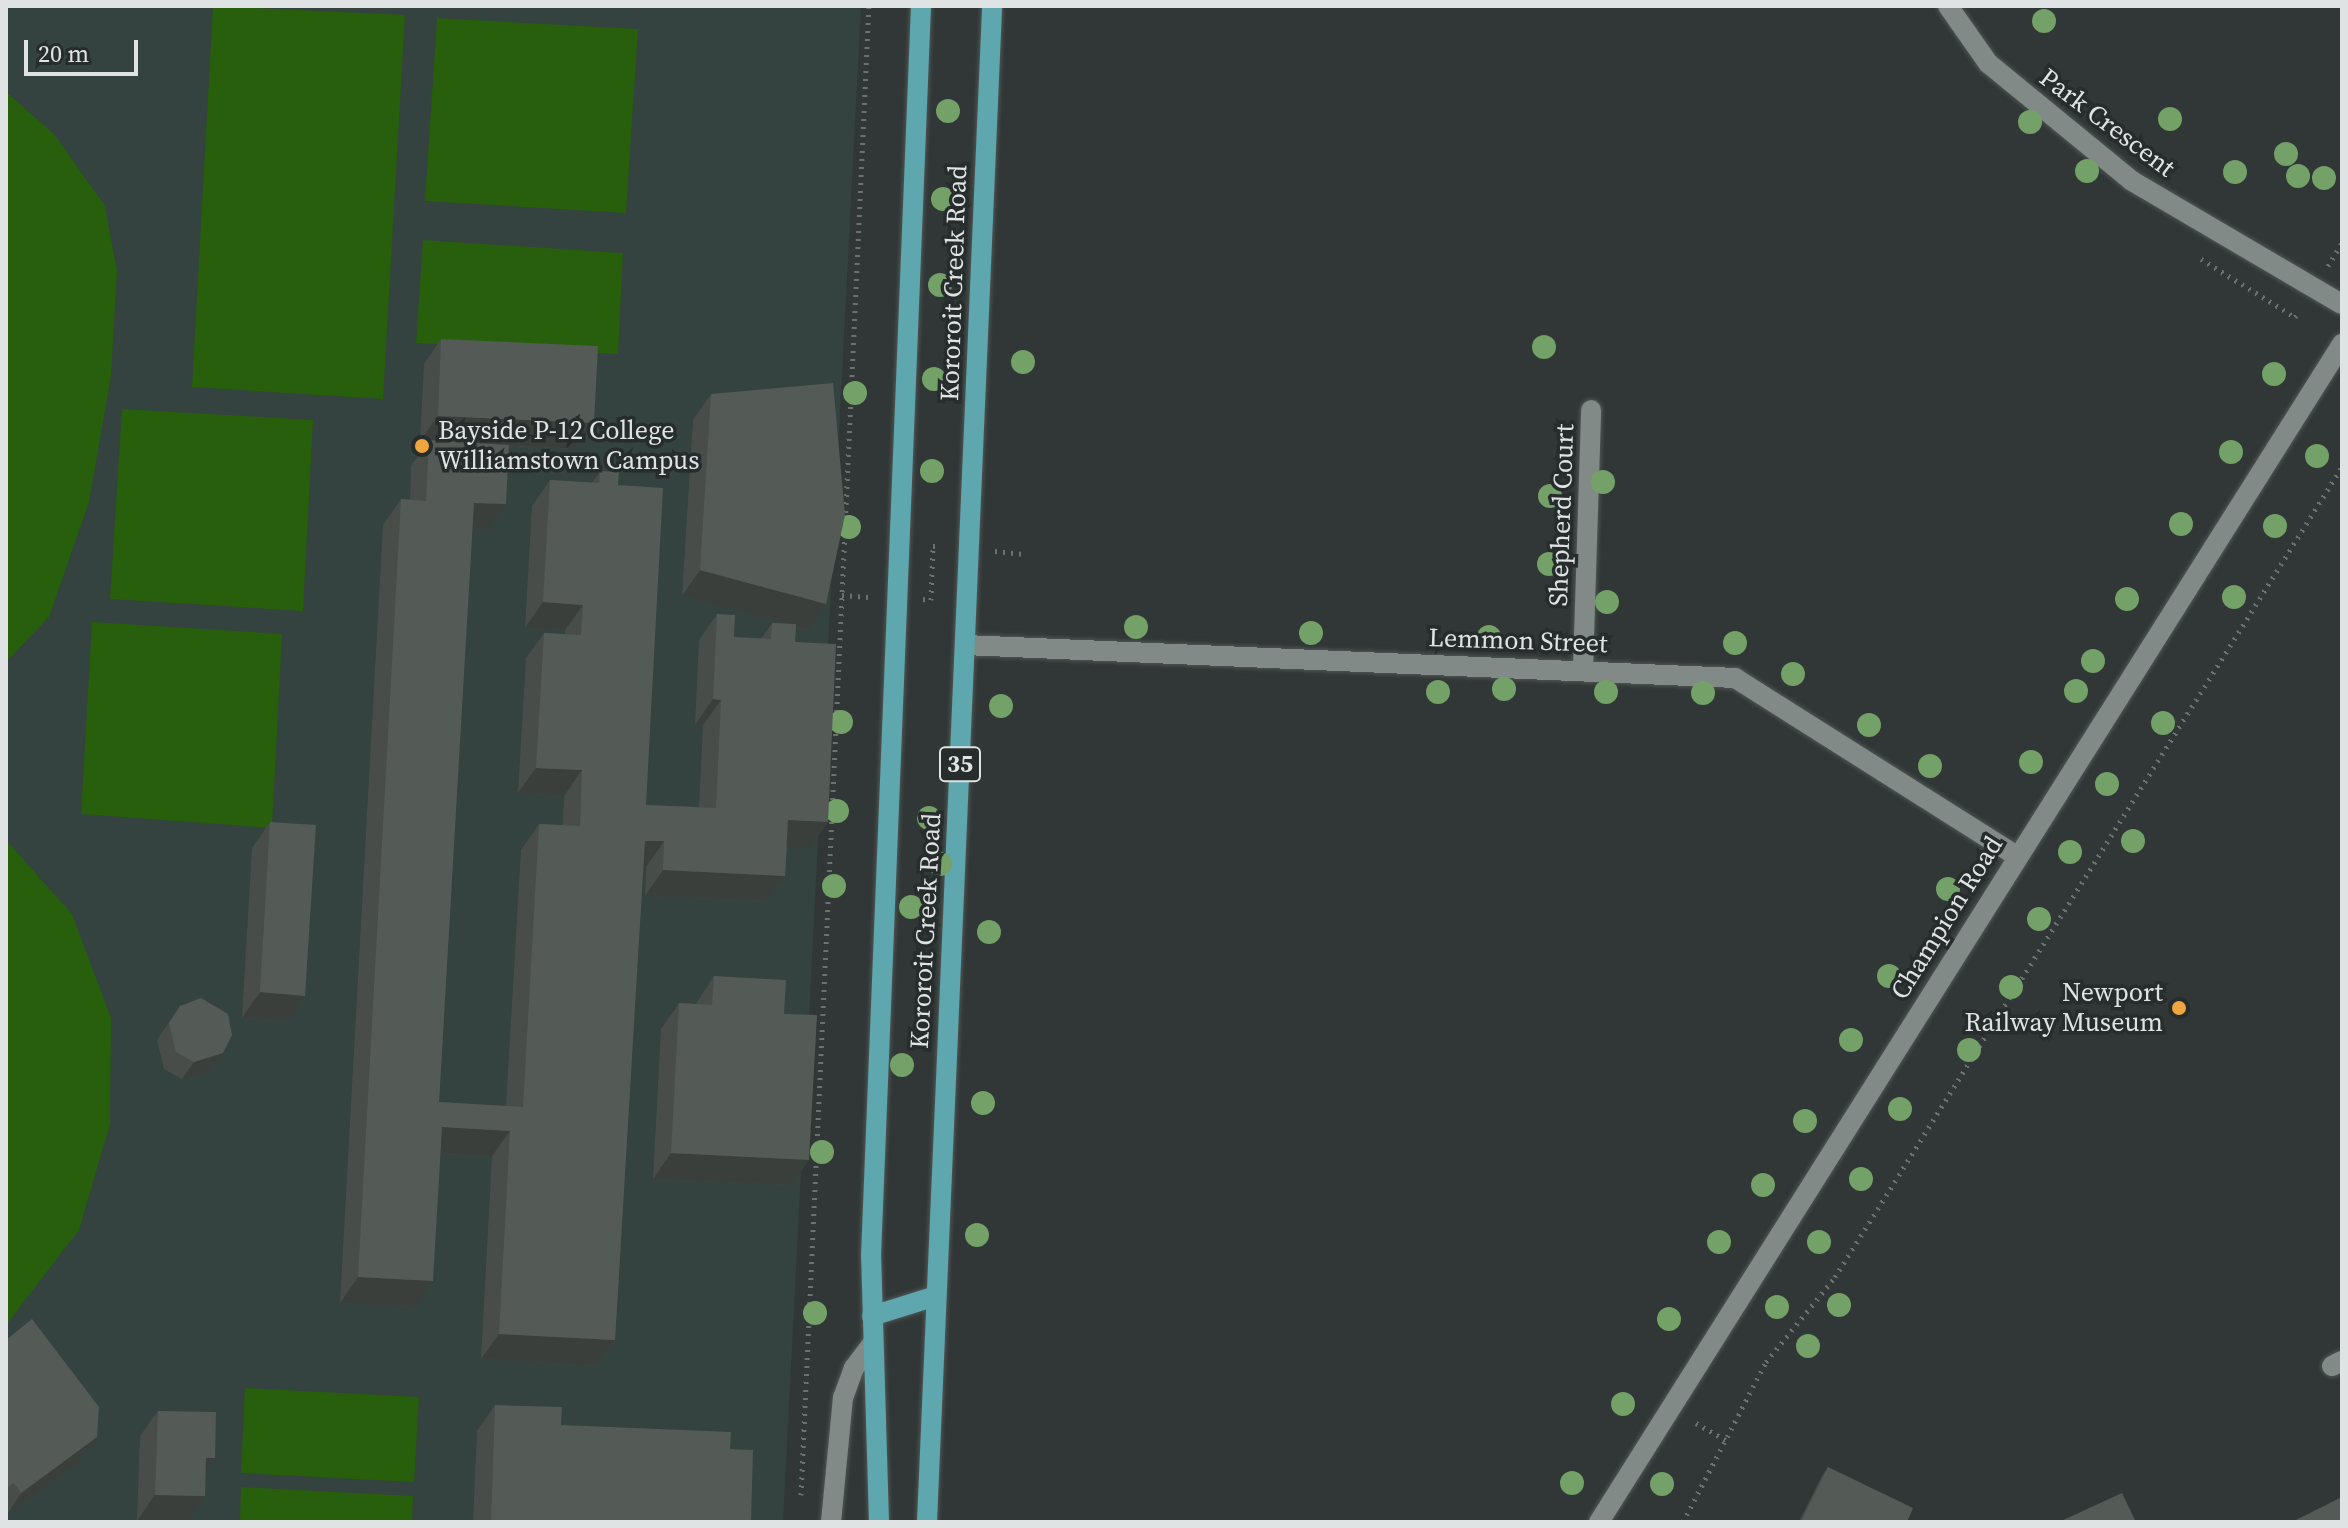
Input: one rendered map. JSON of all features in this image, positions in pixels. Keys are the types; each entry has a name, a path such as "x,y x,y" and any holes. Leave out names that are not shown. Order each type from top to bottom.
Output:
{"main road":[{"name":"Kororoit Creek Road","path":"879,1522 872,1316 894,598 921,6"},
{"name":"Kororoit Creek Road","path":"927,1522 992,6"},
{"path":"872,1316 936,1296"}],"street":[{"name":"Park Crescent","path":"1948,6 1988,63 2132,181 2342,304"},
{"name":"Champion Road","path":"1599,1522 2342,344"},
{"name":"Shepherd Court","path":"1583,669 1591,410"},
{"name":"Lemmon Street","path":"965,645 1583,669 1735,678 2017,856"},
{"path":"831,1522 843,1398 854,1368 872,1344"}],"path":[{"path":"800,1506 869,6"},
{"path":"1683,1522 1766,1362 1835,1277 2342,467"},
{"path":"842,595 931,600 933,546 1024,554"}],"shaded area":[{"name":"Bayside P-12 College Williamstown Campus","path":"6,6 861,6 783,1522 6,1522"}],"green space":[{"path":"213,6 405,15 383,399 192,387"},
{"path":"437,18 638,29 626,213 425,201"},
{"path":"6,92 54,134 105,206 117,271 111,376 89,502 49,617 6,662"},
{"path":"423,240 623,253 618,354 416,343"},
{"path":"122,409 313,420 303,611 110,599"},
{"path":"92,622 282,634 272,828 81,814"},
{"path":"6,840 72,914 111,1018 110,1124 79,1230 6,1325"},
{"path":"245,1388 419,1397 414,1482 241,1473"},
{"path":"241,1487 413,1496 412,1522 240,1522"}],"building":[{"path":"441,339 598,346 594,423 438,416"},
{"path":"833,383 845,515 826,604 700,570 711,394"},
{"path":"429,440 509,445 506,504 474,503 439,1102 523,1107 539,824 580,826 582,770 536,768 544,633 581,635 583,605 543,602 550,480 599,483 600,471 619,472 618,485 663,488 646,805 716,808 721,700 713,699 717,614 735,615 734,637 771,639 772,623 796,624 795,642 836,644 828,822 788,820 785,876 663,870 664,841 645,841 615,1340 499,1334 510,1131 442,1127 433,1281 358,1277 401,499 426,501"},
{"path":"270,822 316,825 305,996 260,992"},
{"path":"714,976 786,980 784,1014 817,1015 809,1160 671,1153 679,1003 712,1005"},
{"path":"201,998 228,1014 232,1035 223,1053 194,1062 176,1052 169,1023 180,1006"},
{"path":"32,1319 99,1407 97,1437 21,1493 14,1483 6,1489 6,1340"},
{"path":"495,1405 562,1407 561,1425 731,1432 730,1449 753,1450 751,1522 491,1522"},
{"path":"158,1411 216,1412 215,1458 206,1458 205,1496 155,1495"},
{"path":"1828,1467 1913,1508 1907,1522 1801,1522"},
{"path":"2122,1493 2136,1522 2059,1522"},
{"path":"2342,1497 2342,1522 2292,1522"}],"place":[{"name":"Bayside P-12 College Williamstown Campus","path":"422,446"},
{"name":"Newport Railway Museum","path":"2179,1008"}]}
